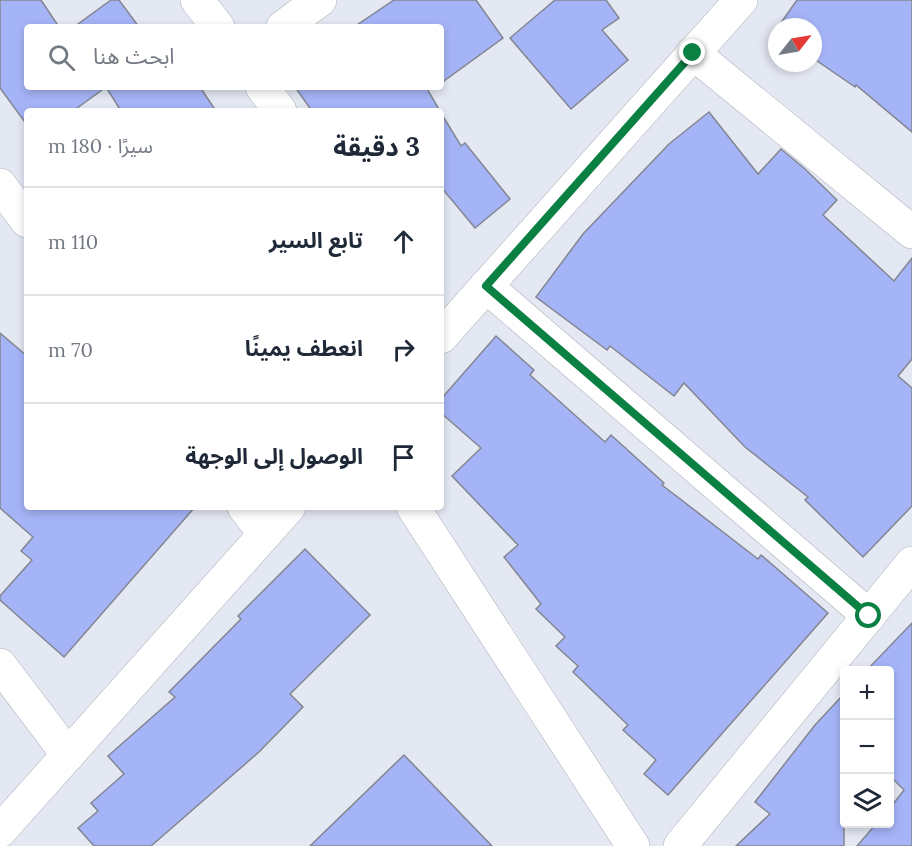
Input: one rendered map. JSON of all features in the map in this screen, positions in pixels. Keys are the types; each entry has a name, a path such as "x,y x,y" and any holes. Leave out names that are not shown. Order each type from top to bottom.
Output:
{"street":[{"path":"197,0 216,24"},
{"path":"287,24 320,0"},
{"path":"444,332 741,0"},
{"path":"693,53 912,232"},
{"path":"264,90 278,108"},
{"path":"0,185 24,217"},
{"path":"486,286 869,616"},
{"path":"246,510 265,534"},
{"path":"0,831 286,510"},
{"path":"415,510 633,846"},
{"path":"680,846 912,563"},
{"path":"0,665 68,755"}],"building":[{"path":"0,0 41,0 57,24 24,24 24,90 102,90 77,108 24,108 24,121 0,88"},
{"path":"111,0 119,0 137,24 78,24"},
{"path":"394,0 476,0 503,38 444,81 444,24 358,24"},
{"path":"555,0 606,0 619,18 602,30 628,60 571,109 510,38"},
{"path":"797,0 912,0 912,132 856,85 855,87 822,64 822,18 784,18"},
{"path":"108,90 202,90 214,108 119,108"},
{"path":"297,90 428,90 438,108 310,108"},
{"path":"709,112 758,174 781,149 805,169 837,200 823,215 894,281 912,258 912,359 898,376 912,388 912,506 863,557 805,500 808,497 745,447 684,383 674,396 610,346 607,350 536,297 583,234 669,144"},
{"path":"444,118 461,146 465,143 510,199 475,228 444,191"},
{"path":"0,333 24,353 24,510 192,510 64,657 0,600 0,596 32,560 21,551 33,537 0,508"},
{"path":"496,336 534,370 530,375 605,442 611,435 664,483 662,485 758,559 761,555 828,613 668,795 644,774 656,760 623,730 628,725 573,672 578,666 556,646 565,637 536,609 541,604 504,557 518,545 452,476 481,448 444,416 444,396"},
{"path":"305,549 370,615 290,694 303,707 259,752 151,846 94,846 78,828 98,811 91,803 124,774 108,756 175,697 169,692 241,619 238,616"},
{"path":"912,623 912,846 857,846 873,828 894,828 894,803 904,790 894,780 894,666 871,666"},
{"path":"840,698 840,828 844,828 844,846 736,846 770,814 755,802 815,725"},
{"path":"404,755 492,846 310,846"}],"route":[{"path":"693,53 486,286 869,616"}]}
